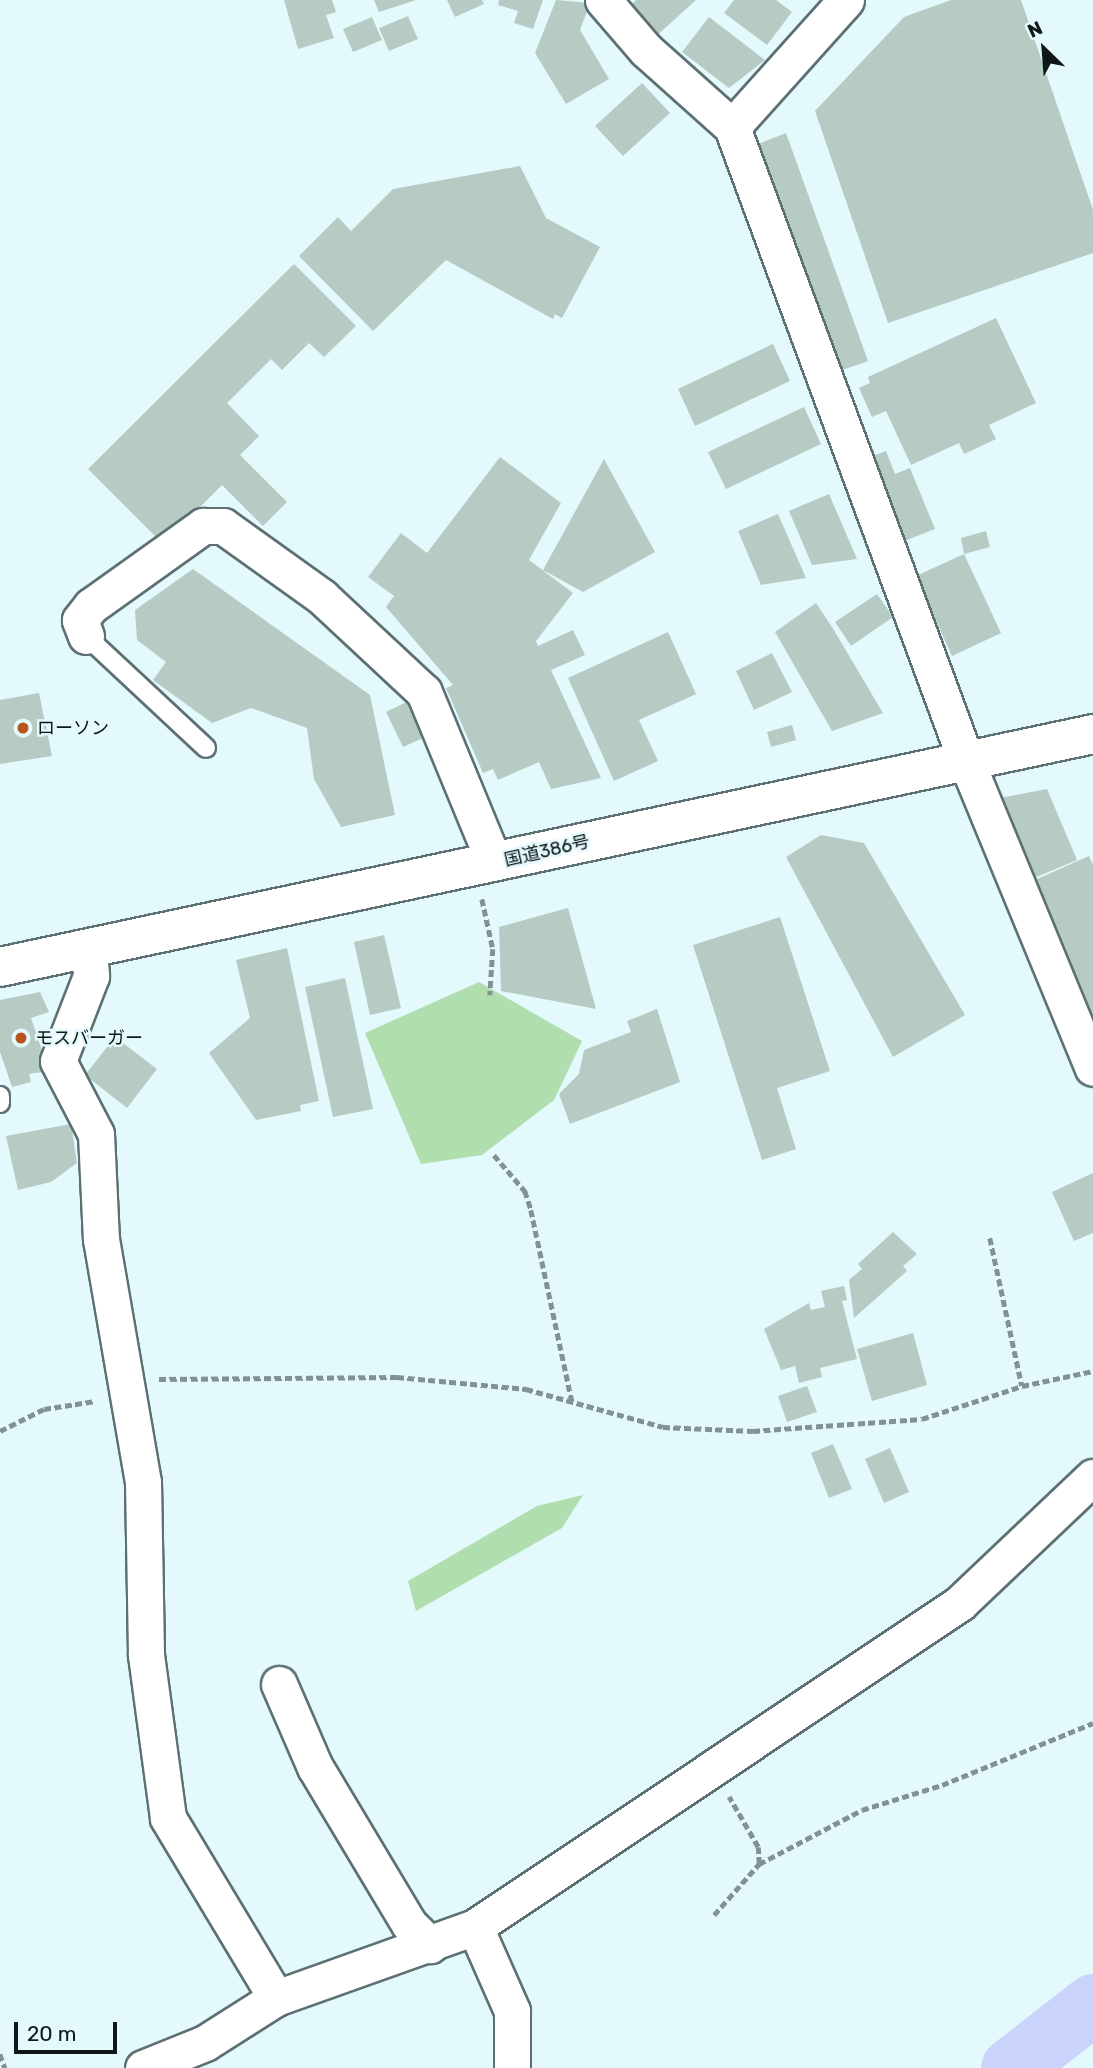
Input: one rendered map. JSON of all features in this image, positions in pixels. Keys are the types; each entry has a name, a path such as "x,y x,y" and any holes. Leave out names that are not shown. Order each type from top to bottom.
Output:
{"highway":[{"name":"国道386号","path":"0,967 487,877 965,758 1093,733"}],"street":[{"path":"603,0 646,50 732,127 965,758 1093,1068"},
{"path":"732,127 846,0"},
{"path":"86,636 80,620 91,606 203,526 223,526 322,597 424,692 487,877"},
{"path":"89,951 91,976 58,1061 96,1134 100,1238 124,1387 143,1482 146,1655 168,1818 189,1862 276,1998"},
{"path":"143,2068 205,2043 276,1998 475,1927 960,1603 1093,1477"},
{"path":"279,1684 314,1767 410,1924 430,1945"},
{"path":"475,1927 512,2011 512,2068"}],"lane":[{"path":"86,636 206,748"},
{"path":"0,1096 0,1103"}],"path":[{"path":"487,877 493,949 490,995"},
{"path":"494,1155 525,1191 531,1210 572,1402"},
{"path":"990,1238 1022,1386"},
{"path":"0,1431 44,1409 124,1387 397,1377 526,1390 663,1427 753,1431 922,1419 1022,1386 1093,1371"},
{"path":"713,1915 759,1864 862,1810 942,1785 1093,1723"},
{"path":"713,1768 758,1847 759,1864"},
{"path":"0,2054 5,2068"}],"green space":[{"path":"479,982 582,1041 554,1100 482,1155 421,1164 365,1033"},
{"path":"583,1495 562,1528 416,1611 408,1581 537,1506"}],"building":[{"path":"284,0 332,0 336,12 326,15 334,38 298,49"},
{"path":"374,0 416,0 379,12"},
{"path":"447,0 482,0 484,4 455,17"},
{"path":"499,0 543,0 533,29 514,23 518,11 498,5"},
{"path":"556,0 590,3 580,30 609,79 566,104 535,53"},
{"path":"636,0 696,0 653,39 626,10"},
{"path":"734,0 776,0 792,12 767,45 724,13"},
{"path":"951,0 1021,0 1093,210 1093,253 888,323 815,111 904,17"},
{"path":"408,16 418,39 389,51 379,28"},
{"path":"372,17 382,40 353,52 343,29"},
{"path":"709,17 765,60 729,88 682,52"},
{"path":"642,83 670,113 623,156 595,126"},
{"path":"786,133 868,361 837,372 751,147"},
{"path":"520,166 546,218 600,247 562,318 555,314 553,319 446,260 373,331 299,256 338,217 351,231 393,189"},
{"path":"294,264 356,326 324,357 309,343 282,370 271,359 227,403 259,436 240,455 287,502 263,526 222,485 163,544 88,469"},
{"path":"996,318 1036,403 989,425 996,439 964,454 959,443 911,465 886,411 872,417 859,388 870,383 868,377"},
{"path":"773,344 790,381 695,426 678,389"},
{"path":"804,407 821,444 726,489 708,452"},
{"path":"886,451 895,474 910,468 935,529 899,543 865,459"},
{"path":"500,457 561,503 529,560 573,593 536,641 538,646 573,630 585,655 551,670 601,778 551,789 539,762 498,780 493,769 483,773 446,688 453,685 386,607 394,596 368,577 401,533 427,553"},
{"path":"604,459 655,552 583,592 543,570"},
{"path":"829,494 857,559 812,565 789,511"},
{"path":"778,514 806,578 761,585 738,531"},
{"path":"986,531 990,547 964,554 961,538"},
{"path":"964,554 1001,633 952,656 916,576"},
{"path":"193,569 370,695 395,815 341,827 314,779 307,728 251,708 212,723 153,680 166,662 137,640 135,610"},
{"path":"877,594 893,617 851,646 835,622"},
{"path":"816,603 883,713 832,731 775,632"},
{"path":"668,632 696,694 639,720 658,761 614,781 568,678"},
{"path":"772,653 792,692 754,710 736,671"},
{"name":"ローソン","path":"39,693 52,756 0,764 0,700"},
{"path":"413,699 430,735 403,747 386,712"},
{"path":"792,725 796,740 771,747 767,732"},
{"path":"1047,789 1077,860 1034,878 1000,798"},
{"path":"821,835 864,843 965,1015 893,1057 786,857"},
{"path":"1089,856 1093,865 1093,1031 1028,883"},
{"path":"568,908 596,1009 501,991 499,927"},
{"path":"780,917 830,1071 777,1088 796,1149 762,1160 693,945"},
{"path":"384,935 401,1008 370,1015 354,942"},
{"path":"287,948 319,1101 300,1105 301,1111 256,1120 209,1053 250,1018 236,960"},
{"path":"345,978 373,1109 333,1117 305,987"},
{"name":"モスバーガー","path":"40,992 49,1012 31,1018 49,1071 29,1074 31,1082 12,1087 0,1052 0,1000"},
{"path":"657,1009 680,1082 570,1124 559,1094 579,1074 584,1050 631,1032 627,1021"},
{"path":"115,1037 157,1069 127,1108 85,1075"},
{"path":"71,1124 77,1163 51,1182 18,1190 6,1136"},
{"path":"1093,1173 1093,1233 1074,1241 1052,1192"},
{"path":"893,1232 917,1254 903,1266 907,1271 854,1318 849,1280 862,1269 858,1264"},
{"path":"844,1286 847,1300 842,1301 857,1359 820,1368 822,1377 799,1383 795,1366 781,1370 764,1329 809,1303 811,1310 825,1307 821,1291"},
{"path":"913,1333 927,1385 872,1401 857,1349"},
{"path":"807,1386 817,1412 787,1422 778,1396"},
{"path":"833,1444 852,1489 829,1498 811,1453"},
{"path":"890,1448 909,1492 884,1503 865,1459"}],"waterway":[{"path":"1011,2068 1093,2004"}],"place":[{"name":"ローソン","path":"23,728"},
{"name":"モスバーガー","path":"21,1038"}]}
